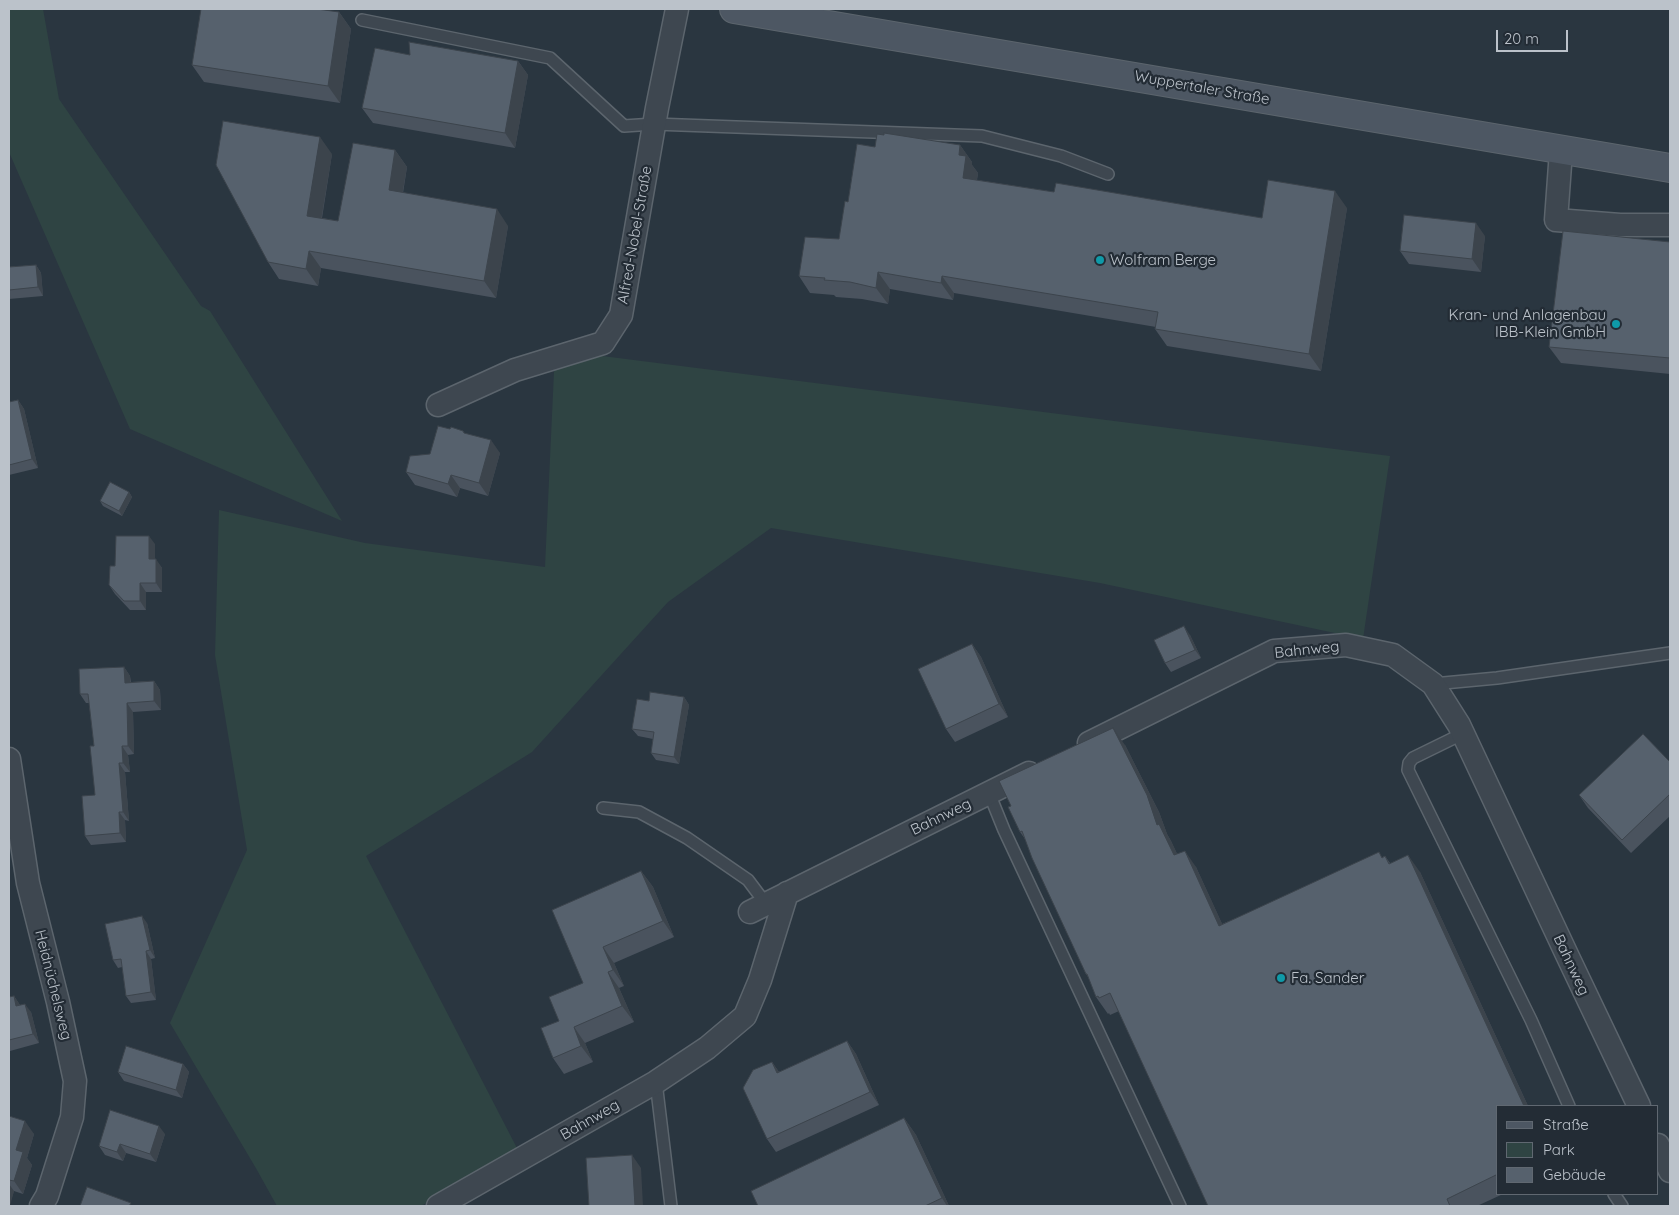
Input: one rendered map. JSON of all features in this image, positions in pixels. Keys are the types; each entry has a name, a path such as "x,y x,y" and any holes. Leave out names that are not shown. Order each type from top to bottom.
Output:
{"main road":[{"name":"Wuppertaler Straße","path":"734,9 1670,168"}],"street":[{"name":"Alfred-Nobel-Straße","path":"438,405 515,370 603,342 622,314 654,124 676,9"},
{"path":"1560,150 1556,220 1620,225 1670,225"},
{"name":"Bahnweg","path":"758,908 1274,651 1346,645 1393,655 1433,684 1464,733 1639,1105"},
{"name":"Heidnüchelsweg","path":"10,769 28,883 58,1002 75,1081 72,1117 48,1196 41,1206"},
{"name":"Bahnweg","path":"438,1206 656,1082 707,1048 745,1016 760,980 787,893"},
{"path":"1659,1147 1670,1171"}],"lane":[{"path":"362,20 550,58 624,126 654,124 982,136 1061,156 1108,174"},
{"path":"1433,684 1497,678 1670,653"},
{"path":"1464,733 1413,758 1409,763 1408,770 1531,1020 1569,1105"},
{"path":"989,793 1004,830 1180,1206"},
{"path":"602,808 639,812 687,838 748,880 758,908"},
{"path":"656,1082 671,1206"},
{"path":"1615,1195 1622,1206"}],"green space":[{"path":"9,9 43,9 59,99 201,306 210,311 342,521 130,429 9,152"},
{"path":"555,350 1390,456 1363,639 1100,583 771,528 668,602 532,752 366,856 519,1152 421,1206 277,1206 170,1023 247,850 215,655 219,510 365,543 545,567"}],"building":[{"path":"201,9 317,9 339,12 328,86 192,65"},
{"path":"409,42 518,61 505,133 362,108 375,48 410,55"},
{"path":"223,121 320,137 307,216 338,221 353,143 395,150 389,190 497,209 484,281 309,251 306,269 268,262 216,165"},
{"name":"Wolfram Berge","path":"884,133 960,145 959,155 966,156 963,178 1054,192 1056,183 1262,218 1268,180 1335,191 1309,354 1155,329 1158,312 942,276 941,283 878,272 876,288 850,282 824,280 825,278 799,276 805,237 839,239 845,201 848,202 857,144 875,147 877,134 884,135"},
{"path":"1404,215 1476,223 1472,259 1400,251"},
{"name":"Kran- und Anlagenbau IBB-Klein GmbH","path":"1563,231 1670,242 1670,358 1549,347"},
{"path":"36,265 38,287 9,290 9,267"},
{"path":"18,400 32,459 9,465 9,402"},
{"path":"438,426 450,429 451,427 464,433 491,440 479,483 451,475 448,484 406,472 410,456 430,454"},
{"path":"110,482 129,492 119,511 100,501"},
{"path":"116,536 149,536 149,559 156,559 156,583 140,583 140,601 124,601 109,585 110,566 115,566"},
{"path":"1184,626 1195,650 1165,663 1154,640"},
{"path":"972,644 999,704 946,729 918,669"},
{"path":"124,667 125,683 154,681 154,701 127,703 128,746 122,746 123,763 119,763 123,812 119,812 120,833 85,836 82,796 95,795 90,746 94,746 88,694 80,694 79,669"},
{"path":"650,692 684,697 674,757 651,753 654,732 632,729 637,699 649,701"},
{"name":"Fa. Sander","path":"1113,728 1147,795 1157,825 1159,824 1174,855 1185,851 1219,926 1379,852 1382,858 1385,856 1389,864 1408,855 1524,1105 1496,1105 1496,1175 1447,1199 1450,1206 1208,1206 1110,993 1099,998 1098,996 1096,997 1032,858 1022,831 1020,832 1008,807 1011,806 999,781"},
{"path":"1643,734 1670,762 1670,794 1622,840 1579,795"},
{"path":"641,871 663,921 603,947 613,970 608,972 622,1006 574,1027 581,1046 553,1058 541,1028 559,1021 549,997 583,983 552,910"},
{"path":"142,916 150,950 146,951 151,992 126,996 121,959 113,960 105,924"},
{"path":"14,996 16,1006 25,1004 33,1034 9,1040 9,997"},
{"path":"847,1041 870,1092 767,1139 743,1088 753,1070 772,1062 777,1073"},
{"path":"126,1046 183,1064 176,1090 118,1072"},
{"path":"110,1110 159,1126 150,1154 120,1144 117,1152 99,1146"},
{"path":"9,1116 25,1121 16,1150 23,1152 14,1181 9,1180"},
{"path":"904,1118 942,1198 925,1206 758,1206 751,1191"},
{"path":"632,1155 635,1206 589,1206 586,1158"},
{"path":"87,1187 131,1203 129,1206 80,1206"}],"place":[{"name":"Wolfram Berge","path":"1100,260"},
{"name":"Kran- und Anlagenbau IBB-Klein GmbH","path":"1616,324"},
{"name":"Fa. Sander","path":"1281,978"}]}
